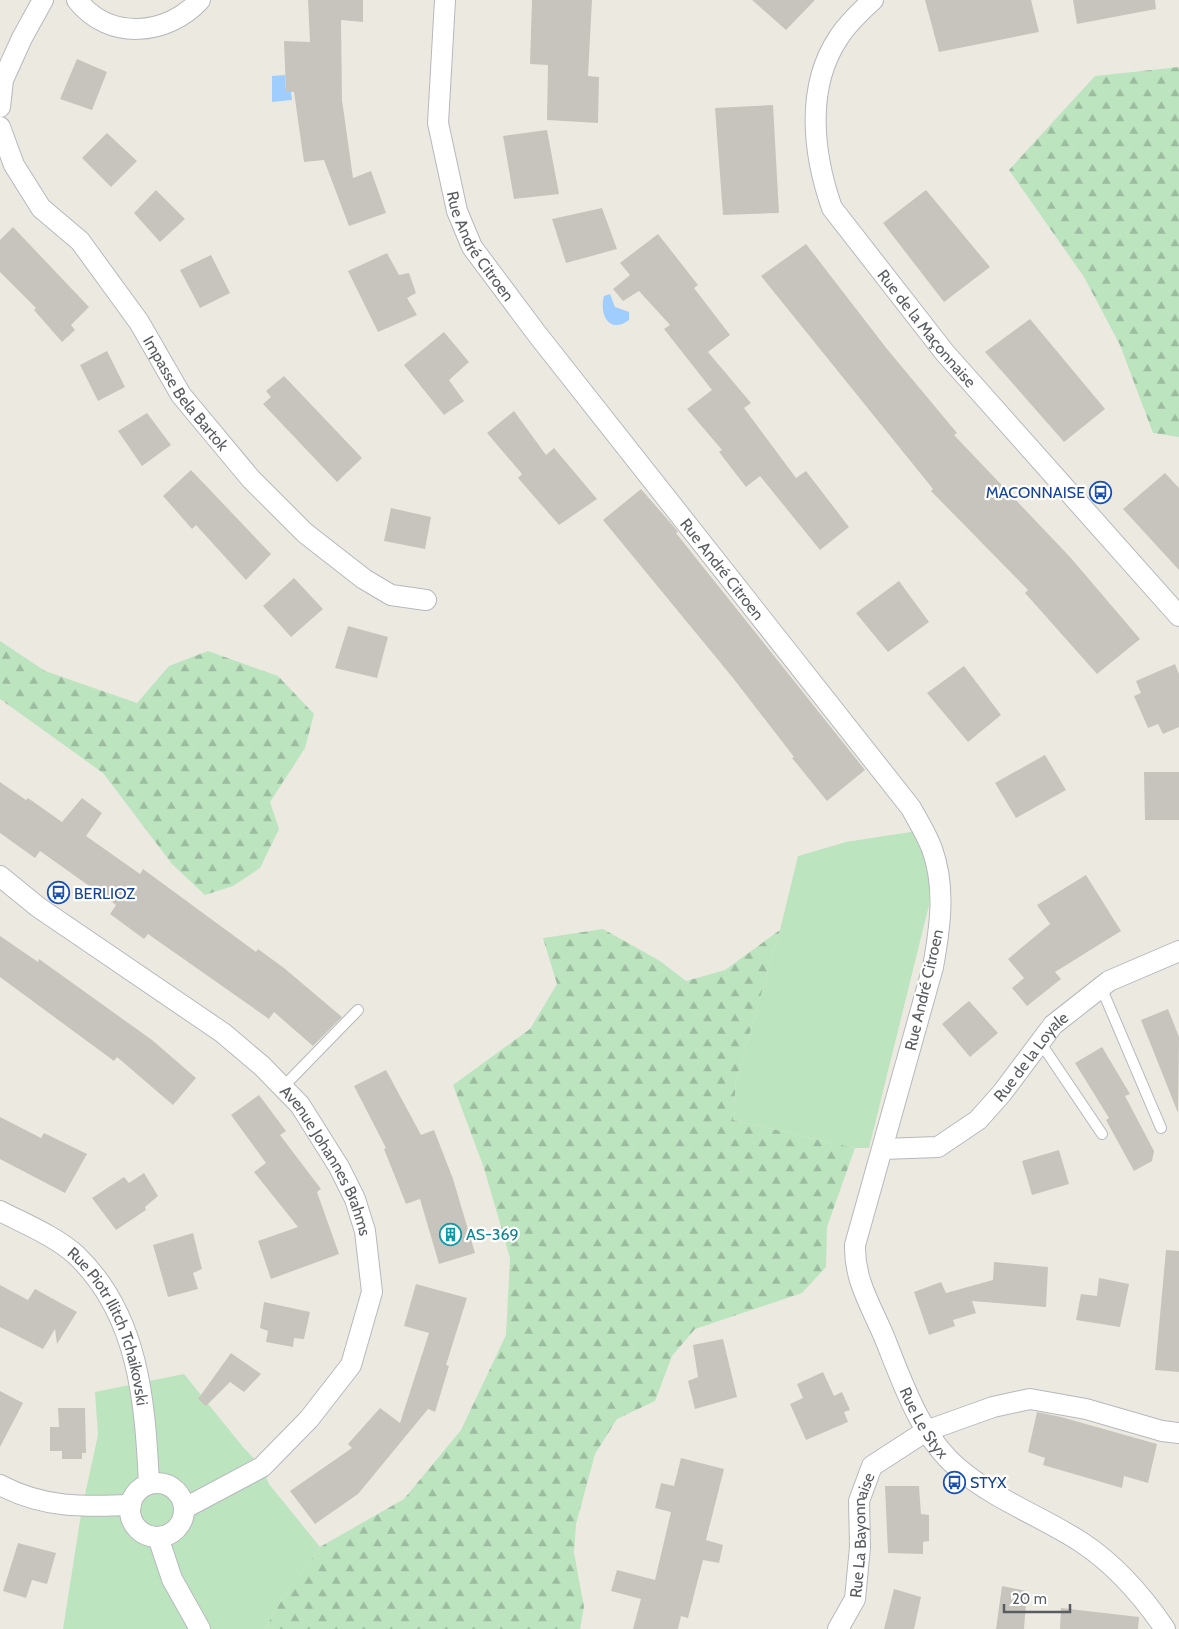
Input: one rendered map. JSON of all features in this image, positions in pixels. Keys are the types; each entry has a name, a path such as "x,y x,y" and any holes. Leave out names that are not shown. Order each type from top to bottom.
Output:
{"street":[{"path":"0,107 3,80 22,38 43,0"},
{"path":"78,0 100,21 129,30 160,26 182,16 200,0"},
{"name":"Rue André Citroen","path":"445,0 438,123 457,211 472,247 532,326 912,808 932,850 941,888 940,931 922,1010 883,1149"},
{"name":"Rue de la Maçonnaise","path":"873,0 839,36 827,58 817,98 817,154 822,180 832,208 945,352 1179,616"},
{"name":"Impasse Bela Bartok","path":"0,127 14,165 41,208 80,241 139,322 182,394 250,479 305,533 364,579 391,595 426,600"},
{"name":"Avenue Johannes Brahms","path":"0,876 38,907 100,947 131,972 239,1045 283,1087 300,1105 339,1167 355,1199 365,1231 372,1292 367,1315 351,1365 304,1425 262,1467 185,1508"},
{"name":"Rue de la Loyale","path":"883,1149 938,1147 978,1120 1002,1093 1053,1025 1109,981 1179,951"},
{"name":"Rue Le Styx","path":"883,1149 859,1226 855,1245 854,1266 866,1300 926,1431 957,1468 996,1495 1081,1542 1115,1568 1150,1607 1165,1629"},
{"name":"Rue Piotr Ilitch Tchaikovski","path":"0,1211 74,1254 101,1283 115,1306 131,1344 141,1386 147,1442 148,1484"},
{"name":"Rue La Bayonnaise","path":"838,1629 855,1598 860,1547 860,1501 872,1466 926,1431 993,1407 1030,1399 1086,1409 1162,1431 1179,1433"},
{"path":"157,1482 173,1487 183,1500 185,1508 180,1524 167,1535 158,1537 150,1536 137,1527 132,1521 130,1505 136,1492 148,1484 157,1482"},
{"path":"0,1485 47,1503 82,1508 130,1505"},
{"path":"158,1537 172,1579 200,1629"}],"lane":[{"path":"1101,988 1161,1128"},
{"path":"283,1087 358,1010"},
{"path":"1040,1042 1102,1134"}],"green space":[{"path":"1179,67 1179,437 1153,433 1120,345 1084,277 1009,170 1095,76"},
{"path":"0,641 45,671 137,703 169,666 208,651 278,676 314,714 305,748 270,802 279,829 260,868 233,886 205,895 172,864 103,773 0,699"},
{"path":"917,831 929,873 929,905 869,1148 855,1148 733,1120 736,1080 780,930 798,856 846,842"},
{"path":"603,929 660,961 686,981 725,970 780,930 736,1080 733,1120 855,1148 827,1227 826,1267 802,1293 695,1329 672,1356 655,1401 617,1419 595,1454 576,1524 574,1553 584,1607 580,1629 265,1629 283,1597 320,1547 404,1499 461,1430 506,1335 510,1258 484,1168 453,1085 530,1029 557,984 543,938"},
{"path":"184,1374 243,1447 262,1467 269,1484 320,1547 283,1597 265,1629 63,1629 82,1508 98,1435 95,1392"}],"water":[{"path":"285,75 286,92 291,92 292,100 272,102 272,76"},
{"path":"610,294 615,307 629,312 629,320 622,324 611,324 604,315 604,296"}],"building":[{"path":"308,0 363,0 363,22 341,20 342,100 353,178 371,171 386,213 349,226 324,160 304,162 294,92 286,92 284,41 310,42"},
{"path":"532,0 592,0 588,76 599,77 598,123 547,120 548,65 530,64"},
{"path":"752,0 815,0 786,30"},
{"path":"925,0 1031,0 1039,32 939,52"},
{"path":"1073,0 1155,0 1156,9 1077,24"},
{"path":"77,59 107,72 92,110 60,99"},
{"path":"773,105 779,213 723,215 715,108"},
{"path":"547,130 559,194 514,199 503,136"},
{"path":"107,133 137,161 111,187 82,158"},
{"path":"156,190 185,219 160,242 134,213"},
{"path":"926,190 990,267 944,302 883,223"},
{"path":"602,208 617,249 566,263 552,219"},
{"path":"13,227 89,307 71,325 75,330 62,342 34,310 36,308 0,272 0,240"},
{"path":"658,234 698,285 694,288 730,335 708,352 751,403 744,408 796,478 806,471 849,527 820,550 760,476 746,487 719,452 722,450 687,409 712,390 664,329 670,325 639,291 623,301 613,289 630,275 620,263"},
{"path":"806,244 887,349 957,433 954,435 1070,557 1140,639 1097,674 1025,593 1028,590 931,491 933,489 761,276"},
{"path":"387,253 399,275 409,273 416,293 407,298 417,315 378,332 348,271"},
{"path":"211,255 230,293 200,308 180,270"},
{"path":"1030,319 1105,409 1064,442 985,352"},
{"path":"444,332 469,362 449,380 464,401 444,415 404,365"},
{"path":"107,351 125,387 98,401 80,365"},
{"path":"284,376 362,458 337,482 263,404 271,397 266,391"},
{"path":"514,411 546,455 554,448 597,499 559,525 518,478 522,474 487,433"},
{"path":"147,413 171,445 142,466 118,431"},
{"path":"191,470 271,554 246,580 196,525 192,529 163,496"},
{"path":"1165,473 1179,488 1179,570 1123,509"},
{"path":"641,489 675,528 678,532 676,533 865,770 827,801 792,758 794,757 733,678 603,520"},
{"path":"391,508 431,517 425,549 384,541"},
{"path":"294,578 323,609 291,637 263,606"},
{"path":"899,581 929,622 888,652 856,613"},
{"path":"348,626 388,637 377,678 335,668"},
{"path":"1175,664 1179,674 1179,727 1163,734 1158,724 1148,728 1134,696 1141,693 1136,681"},
{"path":"964,666 1001,715 968,742 927,693"},
{"path":"1045,755 1066,790 1016,818 995,783"},
{"path":"1144,772 1179,772 1179,820 1145,820"},
{"path":"0,782 26,800 28,798 62,822 82,798 102,813 86,836 140,874 143,869 256,952 258,949 284,968 342,1017 313,1046 274,1012 269,1019 148,934 144,939 110,914 116,905 40,851 35,858 0,833"},
{"path":"1086,875 1121,931 1055,972 1061,979 1027,1006 1012,988 1024,978 1008,959 1050,924 1037,905"},
{"path":"0,936 38,962 39,959 152,1040 196,1078 173,1105 117,1057 114,1061 0,977"},
{"path":"969,1001 998,1033 970,1057 942,1024"},
{"path":"1168,1009 1179,1037 1178,1113 1141,1020"},
{"path":"1102,1047 1130,1094 1125,1096 1154,1151 1152,1161 1134,1171 1106,1120 1109,1118 1075,1063"},
{"path":"386,1070 421,1135 434,1130 453,1179 475,1253 439,1264 420,1199 406,1204 384,1149 386,1148 354,1086"},
{"path":"259,1095 286,1131 280,1135 321,1189 317,1192 339,1254 271,1279 258,1241 298,1227 254,1172 266,1163 231,1115"},
{"path":"0,1117 41,1138 44,1133 87,1154 65,1193 0,1159"},
{"path":"1059,1150 1069,1184 1032,1195 1022,1161"},
{"path":"144,1173 158,1196 145,1207 146,1210 116,1230 92,1198 124,1177 129,1183"},
{"path":"193,1233 202,1269 193,1273 198,1289 168,1297 153,1245"},
{"path":"1166,1250 1179,1251 1179,1372 1155,1370"},
{"path":"994,1262 1048,1267 1046,1307 972,1301 976,1313 953,1320 955,1326 929,1335 914,1292 941,1282 946,1293 993,1280"},
{"path":"1099,1278 1129,1284 1120,1327 1076,1320 1081,1294 1097,1296"},
{"path":"416,1284 467,1298 446,1365 449,1366 435,1412 428,1409 358,1494 315,1524 290,1491 352,1448 348,1444 380,1408 400,1423 429,1333 404,1326"},
{"path":"0,1285 28,1300 35,1289 77,1312 57,1344 55,1329 43,1349 0,1327"},
{"path":"264,1302 310,1312 304,1339 294,1338 293,1347 266,1342 268,1331 260,1328"},
{"path":"723,1339 737,1397 695,1409 688,1381 698,1377 693,1345"},
{"path":"231,1353 261,1374 244,1392 230,1382 206,1406 198,1399"},
{"path":"823,1372 834,1396 842,1392 850,1410 844,1412 848,1422 806,1440 790,1404 803,1398 797,1384"},
{"path":"0,1391 23,1403 0,1447"},
{"path":"58,1408 85,1408 86,1453 82,1453 82,1459 62,1459 62,1451 50,1451 50,1427 59,1427"},
{"path":"1037,1412 1157,1444 1148,1483 1124,1476 1122,1488 1043,1465 1045,1458 1028,1452"},
{"path":"681,1458 724,1469 706,1540 723,1545 719,1563 703,1560 688,1618 681,1616 678,1629 633,1629 641,1599 611,1591 617,1570 655,1580 671,1512 655,1508 661,1483 674,1486"},
{"path":"885,1486 919,1486 921,1514 929,1515 929,1541 923,1542 923,1554 888,1553"},
{"path":"18,1543 56,1553 47,1584 32,1580 26,1598 3,1591"},
{"path":"1002,1586 1027,1591 1024,1629 996,1629"},
{"path":"894,1589 921,1597 914,1629 884,1629"},
{"path":"1061,1608 1139,1617 1138,1629 1060,1629"}],"place":[{"name":"MACONNAISE","path":"1101,492"},
{"name":"BERLIOZ","path":"58,893"},
{"name":"AS-369","path":"450,1234"},
{"name":"STYX","path":"954,1482"}]}
